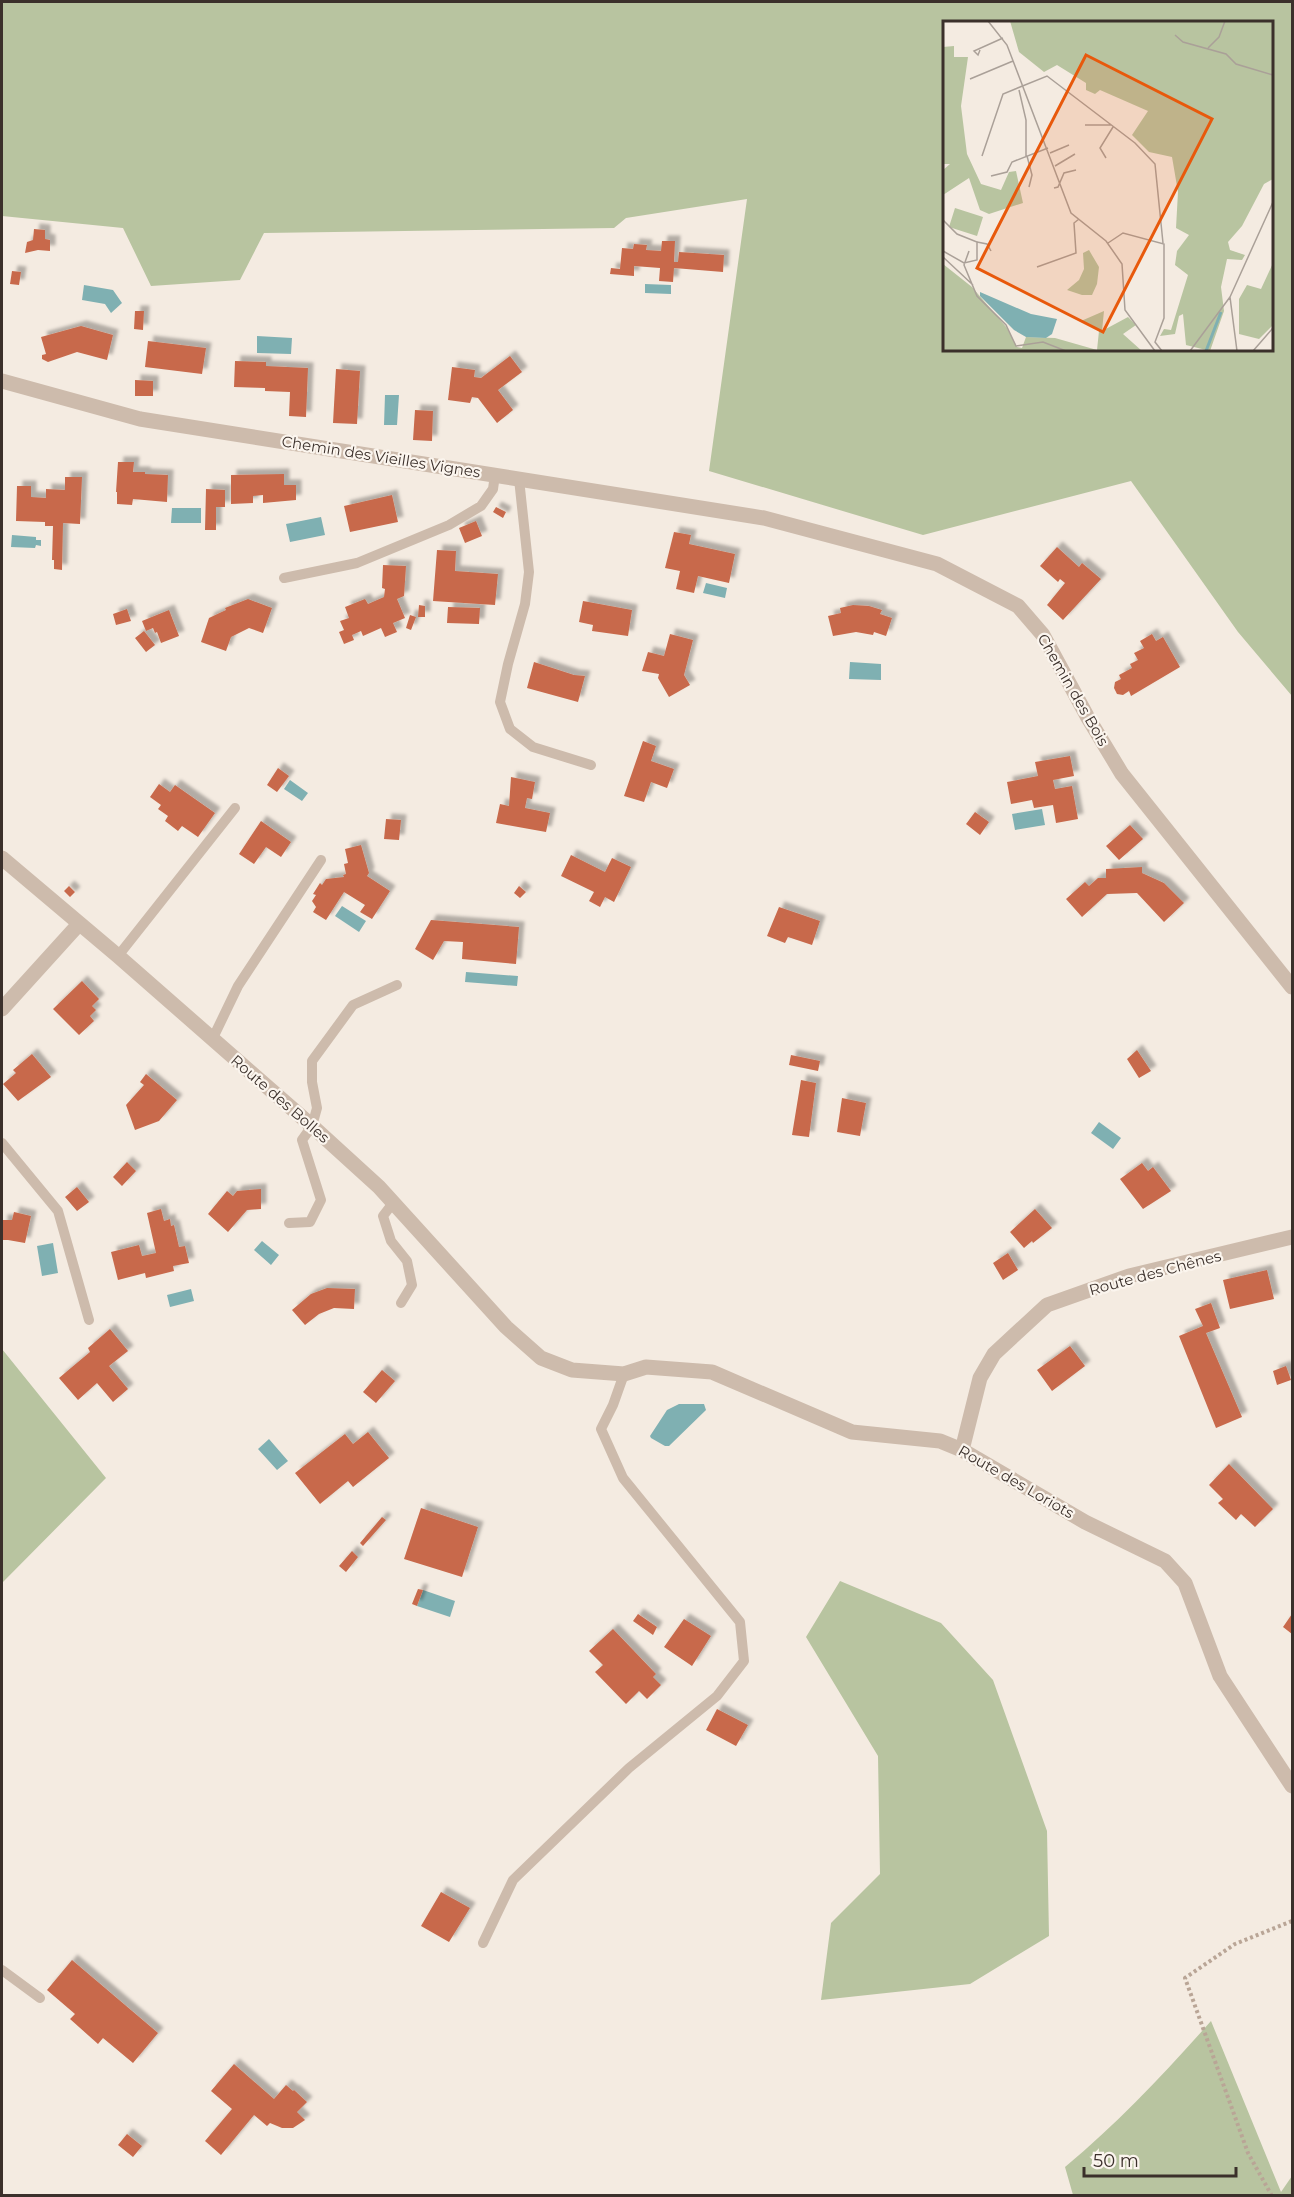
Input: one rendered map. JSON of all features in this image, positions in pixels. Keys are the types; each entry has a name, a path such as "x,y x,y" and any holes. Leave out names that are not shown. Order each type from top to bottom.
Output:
{"street":[{"name":"Chemin des Vieilles Vignes","path":"2,381 140,419 764,518"},
{"name":"Chemin des Bois","path":"764,518 937,564 1018,606 1043,635 1122,774 1293,987"},
{"name":"Route des Bolles","path":"2,858 312,1126 393,1203 506,1327 541,1358"},
{"path":"2,1009 80,924"},
{"name":"Route des Chênes","path":"962,1450 980,1378 994,1354 1047,1305 1129,1276 1293,1237"},
{"name":"Route des Loriots","path":"541,1358 572,1370 624,1374 646,1367 711,1372 852,1432 939,1441 962,1450 1085,1522 1165,1561 1185,1583 1220,1676 1293,1786"}],"lane":[{"path":"284,579 357,563 449,525 481,506 493,489 495,475"},
{"path":"519,479 529,572 525,604 500,702 510,729 533,747 591,765"},
{"path":"118,956 235,808"},
{"path":"212,1040 238,986 321,860"},
{"path":"289,1223 310,1222 321,1200 302,1140 312,1126 317,1108 312,1082 312,1061 353,1005 397,985"},
{"path":"2,1143 58,1211 89,1320"},
{"path":"393,1203 383,1216 390,1241 407,1261 412,1285 401,1303"},
{"path":"483,1943 513,1880 629,1768 717,1696 744,1661 740,1622 623,1478 601,1429 613,1405 624,1374"},
{"path":"2,1970 40,1998"}],"path":[{"path":"1272,2196 1248,2153 1185,1978 1235,1944 1293,1921"}],"green space":[{"path":"2,2 1292,2 1292,696 1238,632 1131,481 923,535 709,471 747,199 626,218 614,228 264,233 240,280 151,286 123,228 2,216"},
{"path":"2,1349 106,1478 2,1583"},
{"path":"840,1581 941,1623 993,1680 1047,1831 1049,1936 970,1984 821,2000 831,1923 880,1874 878,1756 806,1637"},
{"path":"1211,2021 1281,2192 1292,2176 1292,2195 1073,2195 1065,2167 1141,2097"}],"water":[{"path":"645,284 671,285 671,294 645,293"},
{"path":"84,285 113,290 122,303 111,313 105,304 82,300"},
{"path":"257,336 292,338 291,354 257,353"},
{"path":"385,395 399,395 397,425 384,425"},
{"path":"172,508 201,508 201,523 171,523"},
{"path":"321,517 325,535 290,542 286,524"},
{"path":"12,535 36,537 36,540 41,540 41,546 11,547"},
{"path":"706,583 727,588 725,598 703,593"},
{"path":"850,662 881,664 881,680 849,679"},
{"path":"290,780 308,793 302,801 284,789"},
{"path":"1042,809 1045,825 1015,830 1012,814"},
{"path":"342,906 366,921 359,932 335,916"},
{"path":"466,972 518,976 517,986 465,982"},
{"path":"1099,1122 1121,1138 1113,1149 1091,1133"},
{"path":"262,1241 279,1255 271,1265 254,1250"},
{"path":"53,1243 58,1273 42,1276 37,1246"},
{"path":"191,1289 194,1301 170,1307 167,1295"},
{"path":"679,1404 704,1404 706,1410 669,1446 665,1446 650,1436 667,1410"},
{"path":"269,1439 288,1461 277,1470 258,1449"},
{"path":"423,1590 455,1601 450,1617 417,1606"}],"building":[{"path":"34,229 45,230 45,239 50,240 50,251 38,250 25,253 27,242 33,240"},
{"path":"662,241 675,241 674,262 678,262 679,252 724,255 723,272 674,268 673,282 659,281 660,268 634,266 634,276 610,274 611,268 620,269 622,248 633,249 634,244 647,245 646,250 661,251"},
{"path":"12,271 21,272 19,285 10,284"},
{"path":"135,311 144,311 143,330 134,329"},
{"path":"81,326 113,335 107,360 77,352 48,362 42,359 42,355 46,354 41,337"},
{"path":"148,341 206,348 202,374 145,367"},
{"path":"510,356 522,372 498,390 513,410 497,423 478,398 472,397 470,403 448,400 452,367 475,370 474,377 481,378"},
{"path":"235,361 266,362 266,366 308,368 306,417 289,416 290,392 234,387"},
{"path":"336,369 360,371 357,424 333,423"},
{"path":"135,380 153,381 153,396 135,396"},
{"path":"415,410 433,411 432,441 413,440"},
{"path":"118,462 134,462 133,472 168,475 167,502 133,499 132,505 117,504"},
{"path":"284,474 284,485 296,485 296,500 263,503 263,495 253,496 253,503 231,504 231,475"},
{"path":"65,477 82,477 80,524 63,523 62,570 54,569 54,560 52,560 53,526 45,526 45,522 16,521 17,486 31,486 31,497 46,498 46,489 65,490"},
{"path":"206,489 225,490 225,507 216,507 216,530 205,530"},
{"path":"392,495 398,522 350,532 344,506"},
{"path":"496,507 506,512 503,518 493,512"},
{"path":"476,521 482,536 465,543 459,528"},
{"path":"674,532 691,535 689,544 735,554 729,583 698,576 694,593 676,589 680,571 665,568"},
{"path":"1057,547 1079,567 1082,563 1101,579 1063,620 1047,605 1065,583 1060,579 1058,582 1040,566"},
{"path":"437,550 456,551 455,571 498,574 495,605 433,601"},
{"path":"383,565 406,566 404,596 397,599 405,618 393,623 397,632 385,637 381,628 363,636 361,631 352,635 354,640 344,644 339,632 344,630 340,621 349,618 345,607 365,599 368,604 384,597"},
{"path":"248,599 272,608 263,633 249,628 231,637 226,651 201,642 209,618 226,610 225,608"},
{"path":"583,601 632,610 628,636 592,631 593,625 579,622"},
{"path":"419,605 425,606 425,617 418,617"},
{"path":"853,605 882,610 880,614 892,618 886,636 874,632 873,635 856,632 833,636 828,616 841,613 840,608"},
{"path":"448,607 480,608 479,624 447,623"},
{"path":"127,609 131,621 116,625 113,614"},
{"path":"169,610 179,636 161,643 157,632 155,633 153,628 146,631 142,621"},
{"path":"410,615 416,617 411,630 406,628"},
{"path":"144,631 155,645 146,652 135,638"},
{"path":"670,634 693,640 684,675 690,685 669,697 658,678 659,674 642,671 648,652 664,656"},
{"path":"1152,634 1156,641 1163,637 1180,667 1131,696 1129,691 1123,695 1117,694 1114,688 1115,682 1121,679 1119,675 1132,668 1130,664 1138,660 1134,653 1144,648 1140,641"},
{"path":"534,662 574,675 585,676 578,702 527,688"},
{"path":"643,741 656,746 651,761 674,769 667,788 651,782 644,802 624,796"},
{"path":"1070,756 1074,776 1053,780 1055,789 1072,786 1078,819 1056,823 1053,805 1034,808 1032,800 1011,804 1007,782 1038,776 1035,762"},
{"path":"278,768 289,776 277,792 267,785"},
{"path":"511,777 535,782 532,799 527,798 525,808 550,813 546,832 496,823 500,804 509,806"},
{"path":"159,784 170,792 175,785 215,813 198,837 182,826 178,831 165,821 168,816 158,809 161,805 150,797"},
{"path":"975,812 989,822 980,835 966,824"},
{"path":"386,819 401,820 399,840 384,839"},
{"path":"261,821 291,842 281,857 266,847 254,864 239,854"},
{"path":"1130,825 1143,839 1119,860 1106,846"},
{"path":"361,845 369,873 367,876 390,891 372,919 360,912 365,905 344,892 326,920 313,912 316,907 312,901 316,895 313,894 320,883 322,885 326,879 344,877 343,875 346,874 344,864 348,863 345,849"},
{"path":"571,855 605,872 612,858 631,867 614,902 605,897 600,907 589,901 594,892 561,876"},
{"path":"1142,867 1142,873 1164,883 1184,903 1164,922 1137,893 1107,894 1082,917 1066,899 1085,882 1089,886 1098,878 1106,878 1106,869"},
{"path":"69,886 75,892 70,897 64,891"},
{"path":"519,886 526,892 520,898 514,893"},
{"path":"779,907 820,921 812,945 788,937 785,943 767,936"},
{"path":"431,920 519,927 516,964 462,959 463,942 444,941 433,960 415,949"},
{"path":"82,981 99,999 92,1006 96,1010 90,1016 94,1021 79,1035 53,1009"},
{"path":"1137,1050 1151,1071 1139,1078 1127,1059"},
{"path":"32,1054 51,1077 18,1101 3,1084 16,1073 13,1070"},
{"path":"791,1055 820,1061 818,1071 789,1065"},
{"path":"146,1074 177,1100 159,1121 135,1130 126,1105 144,1085 140,1082"},
{"path":"801,1080 816,1083 809,1137 792,1135"},
{"path":"842,1098 866,1103 860,1136 837,1132"},
{"path":"127,1162 136,1171 122,1186 113,1177"},
{"path":"1142,1163 1148,1171 1153,1167 1171,1191 1143,1209 1120,1179"},
{"path":"77,1187 89,1202 77,1211 65,1197"},
{"path":"261,1189 261,1209 247,1210 228,1232 208,1214 227,1191 233,1196 237,1191"},
{"path":"161,1209 164,1221 170,1219 171,1226 174,1225 179,1247 185,1246 189,1263 173,1266 174,1271 146,1278 145,1273 118,1280 111,1252 139,1245 142,1256 156,1253 147,1213"},
{"path":"1035,1209 1052,1228 1024,1248 1010,1232"},
{"path":"14,1212 31,1216 25,1243 2,1240 2,1220 12,1220"},
{"path":"1008,1253 1018,1270 1003,1280 993,1263"},
{"path":"1267,1270 1274,1299 1230,1309 1223,1280"},
{"path":"327,1288 355,1289 354,1309 334,1308 319,1314 305,1325 292,1310 311,1294"},
{"path":"1211,1303 1220,1328 1206,1333 1242,1417 1216,1428 1179,1336 1203,1326 1195,1309"},
{"path":"110,1329 128,1351 109,1366 128,1389 113,1402 97,1383 78,1400 59,1378 90,1352 88,1348"},
{"path":"1070,1346 1085,1366 1052,1391 1037,1370"},
{"path":"1286,1366 1291,1380 1277,1385 1273,1371"},
{"path":"382,1370 395,1381 376,1403 363,1392"},
{"path":"368,1432 389,1458 353,1487 348,1481 320,1504 295,1473 345,1434 353,1444"},
{"path":"1229,1464 1273,1509 1255,1527 1241,1514 1236,1520 1218,1503 1223,1499 1209,1485"},
{"path":"421,1508 478,1527 462,1577 404,1559"},
{"path":"382,1517 386,1520 363,1546 360,1543"},
{"path":"352,1551 358,1557 346,1572 339,1566"},
{"path":"418,1589 423,1590 417,1606 412,1604"},
{"path":"638,1614 657,1627 653,1635 633,1621"},
{"path":"1292,1614 1292,1634 1283,1627"},
{"path":"684,1619 711,1636 692,1666 664,1647"},
{"path":"613,1629 656,1674 653,1677 661,1685 647,1699 639,1691 626,1704 595,1672 603,1665 589,1651"},
{"path":"717,1709 748,1725 736,1746 706,1730"},
{"path":"441,1892 470,1908 449,1942 421,1926"},
{"path":"72,1960 158,2033 133,2063 103,2038 98,2044 70,2019 75,2014 47,1990"},
{"path":"234,2064 274,2099 286,2085 294,2090 307,2102 297,2112 305,2120 293,2128 282,2128 270,2123 267,2126 254,2115 221,2155 205,2141 232,2109 211,2091"},
{"path":"127,2134 142,2146 133,2157 118,2145"}]}
